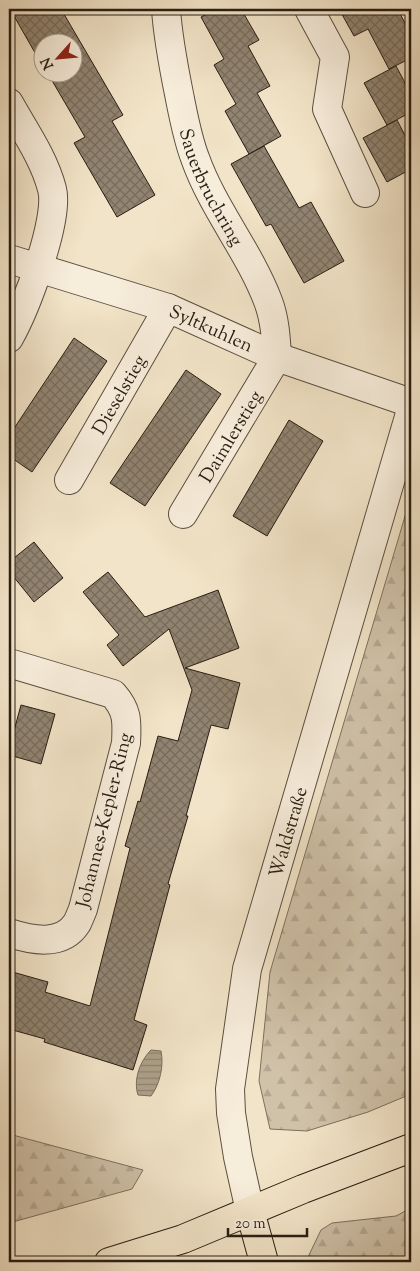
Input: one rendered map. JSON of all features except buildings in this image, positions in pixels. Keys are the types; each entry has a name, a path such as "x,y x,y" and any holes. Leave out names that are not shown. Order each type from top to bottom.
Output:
{"main road":[{"path":"109,1262 183,1239 411,1148"},
{"name":"Waldstraße","path":"250,1211 264,1262"}],"street":[{"name":"Sauerbruchring","path":"166,9 168,41 194,158 268,302 276,340 277,357"},
{"path":"309,9 335,57 327,109 365,193"},
{"path":"9,103 44,166 53,190 51,219 39,269 9,338"},
{"name":"Syltkuhlen","path":"9,259 168,308 277,357 411,404"},
{"name":"Dieselstieg","path":"69,480 168,308"},
{"name":"Daimlerstieg","path":"183,514 277,357"},
{"name":"Waldstraße","path":"250,1211 238,1157 231,1113 230,1089 246,969 411,410"},
{"name":"Johannes-Kepler-Ring","path":"9,663 113,694 122,703 127,717 126,743 83,909 76,924 68,933 58,938 43,941 9,934"}],"green space":[{"path":"411,496 411,1094 368,1112 307,1131 270,1129 259,1081 270,972"},
{"path":"9,1134 143,1170 132,1189 9,1223"},
{"path":"411,1208 411,1262 308,1262 309,1255 321,1230 332,1223 396,1216"}],"shaded area":[{"path":"151,1050 161,1051 162,1069 159,1080 151,1096 138,1095 136,1083 138,1071"}]}
